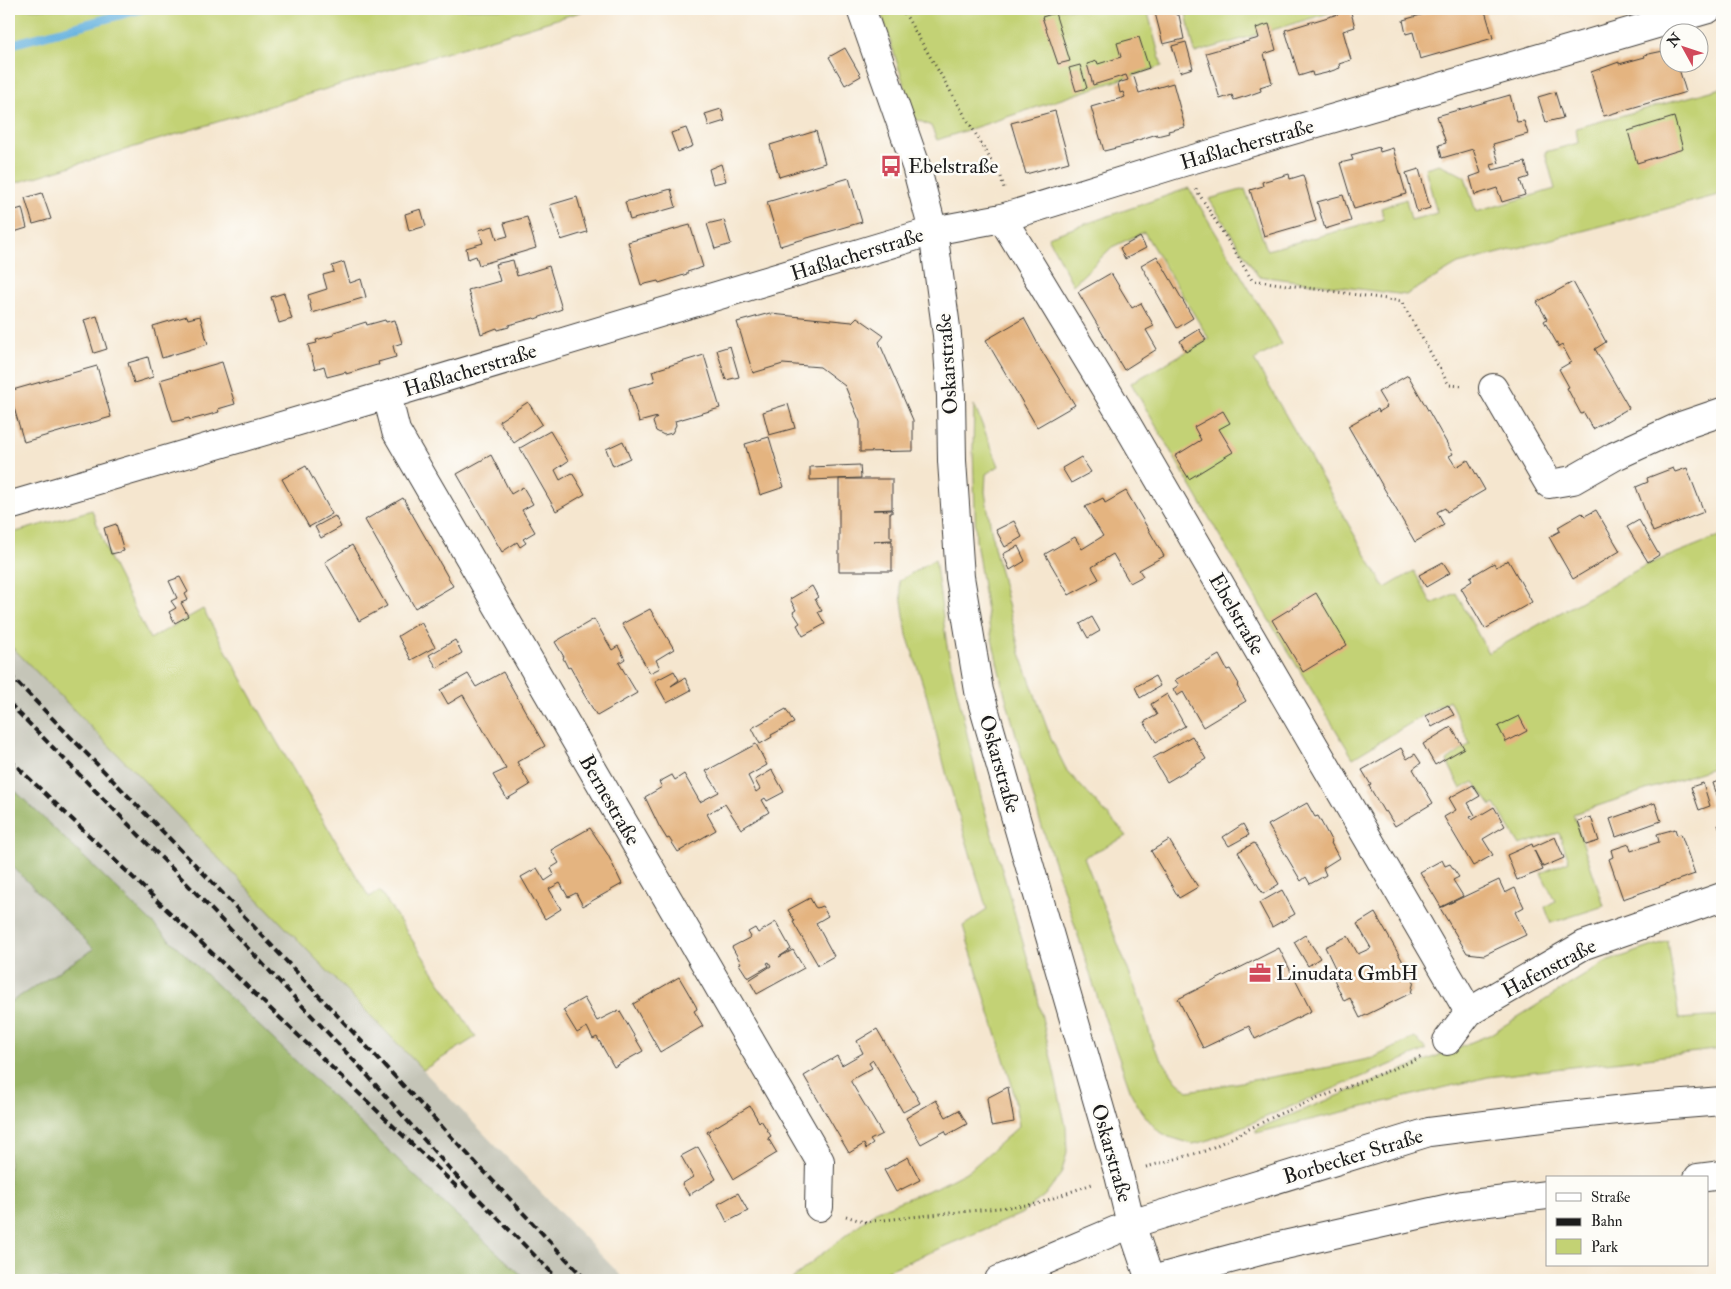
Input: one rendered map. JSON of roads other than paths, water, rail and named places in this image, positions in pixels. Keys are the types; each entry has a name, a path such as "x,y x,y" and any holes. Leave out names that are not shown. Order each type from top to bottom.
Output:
{"street":[{"path":"861,9 916,166 933,231"},
{"name":"Haßlacherstraße","path":"9,506 933,231 1008,216 1180,163 1708,9"},
{"name":"Ebelstraße","path":"1008,216 1130,430 1469,1012"},
{"name":"Oskarstraße","path":"933,231 946,335 951,396 952,461 960,577 979,691 1119,1175 1131,1224 1151,1280"},
{"path":"1493,388 1549,484 1573,480 1615,456 1664,433 1722,412"},
{"name":"Bernestraße","path":"387,395 396,431 820,1161 820,1207"},
{"name":"Hafenstraße","path":"1446,1042 1469,1012 1584,945 1722,897"},
{"name":"Borbecker Straße","path":"999,1280 1131,1224 1429,1132 1550,1117 1722,1101"},
{"path":"1708,1177 1722,1175"},
{"path":"1151,1280 1271,1248 1463,1205 1546,1195"}],"waterway":[{"path":"9,45 142,9"}],"railway":[{"path":"9,674 211,881 586,1280"},
{"path":"9,703 197,894 359,1066 456,1176 559,1280"},
{"path":"9,759 457,1187"}],"place":[{"name":"Ebelstraße","path":"891,166"},
{"name":"Linudata GmbH","path":"1260,973"}]}
